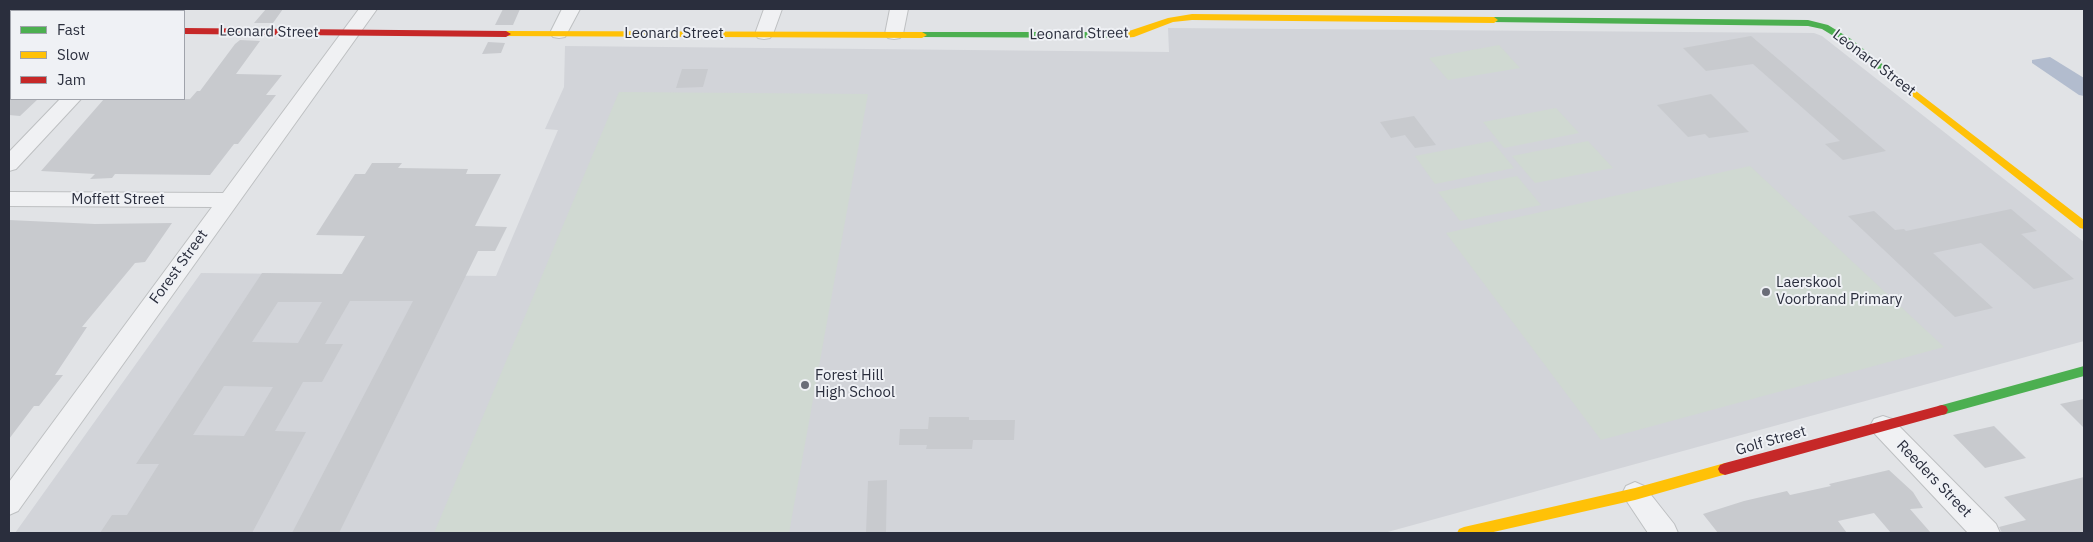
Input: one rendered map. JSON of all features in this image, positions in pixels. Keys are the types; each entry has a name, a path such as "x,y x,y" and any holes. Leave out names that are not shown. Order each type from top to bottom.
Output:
{"street":[{"name":"Forest Street","path":"9,503 368,9"},
{"path":"559,33 572,9"},
{"path":"764,34 772,9"},
{"path":"894,34 898,9"},
{"name":"Leonard Street","path":"185,30 351,33 459,31 1123,35 1134,34 1171,20 1192,17 1468,14 1797,22 1825,27 1848,40 2084,225"},
{"path":"9,164 71,100"},
{"name":"Moffett Street","path":"9,199 228,200"},
{"name":"Golf Street","path":"1464,533 1635,494 2084,371"},
{"name":"Reeders Street","path":"1883,426 1986,533"},
{"path":"1635,494 1664,533"}],"shaded area":[{"name":"Forest Hill High School","path":"1168,28 1814,33 1822,36 2084,242 2084,341 1384,533 15,533 201,273 496,276 558,130 545,129 564,87 565,46 1169,52"},
{"path":"1499,45 1520,68 1448,80 1429,58"},
{"path":"619,92 868,94 789,533 434,533"},
{"path":"1556,108 1579,133 1504,148 1483,122"},
{"path":"1492,141 1514,168 1435,184 1415,156"},
{"path":"1588,141 1613,168 1535,183 1512,156"},
{"path":"1750,166 1944,347 1601,440 1446,233"},
{"path":"1517,176 1541,205 1460,221 1438,192"}],"water":[{"path":"2050,57 2084,78 2084,96 2079,95 2032,63 2032,60"}],"building":[{"path":"266,9 283,9 273,23 254,23"},
{"path":"503,9 520,9 513,25 495,25"},
{"path":"1751,36 1886,151 1843,160 1825,144 1840,141 1753,64 1706,71 1683,48"},
{"path":"240,40 260,41 236,74 282,75 266,95 276,95 238,144 234,144 210,175 115,174 112,178 90,179 95,174 41,171 103,100 190,99 197,91 200,91"},
{"path":"488,42 505,43 501,53 482,54"},
{"path":"682,69 708,69 703,87 676,88"},
{"path":"1711,94 1749,132 1709,138 1705,134 1688,137 1657,105"},
{"path":"9,99 37,100 20,116 9,115"},
{"path":"1414,116 1436,145 1415,148 1405,135 1391,138 1380,122"},
{"path":"372,163 402,163 398,168 468,169 466,174 501,174 475,226 507,227 495,251 478,251 339,533 292,533 413,301 350,301 325,344 343,344 322,382 303,382 275,431 306,432 252,533 100,533 112,515 127,515 159,464 136,464 262,273 342,274 365,236 316,235 355,174 365,174","holes":["278,302 322,302 298,343 252,342","224,386 273,387 244,436 193,435"]},
{"path":"2011,209 2037,231 2021,234 2074,279 2034,289 1981,243 1933,253 1993,308 1955,317 1848,216 1874,211 1895,230 1904,229 1906,231"},
{"path":"9,220 95,224 172,223 145,262 135,263 82,327 87,327 55,375 63,375 39,406 34,406 9,439"},
{"path":"2084,399 2084,428 2060,404"},
{"path":"929,417 969,417 969,420 1015,420 1014,440 973,440 972,449 926,449 927,445 899,445 900,429 928,429"},
{"path":"1994,426 2026,458 1985,468 1953,435"},
{"path":"1889,470 1913,492 1923,508 1910,509 1931,533 1891,533 1874,513 1838,521 1847,533 1718,533 1703,514 1744,501 1787,491 1790,495"},
{"path":"2084,477 2084,533 2002,533 1999,527 2026,520 2004,497"},
{"path":"887,480 886,533 866,533 868,481"}],"traffic: fast":[{"path":"1494,20 1808,23 1825,27 1848,41 1886,71"},
{"path":"922,35 1122,35"},
{"path":"1942,410 2084,371"}],"traffic: slow":[{"path":"1122,35 1134,34 1171,20 1192,17 1494,20"},
{"path":"506,34 922,35"},
{"path":"1886,71 2084,225"},
{"path":"1464,533 1635,494 1725,469"}],"traffic: jam":[{"path":"185,31 506,34"},
{"path":"1725,469 1942,410"}],"place":[{"name":"Laerskool Voorbrand Primary","path":"1766,292"},
{"name":"Forest Hill High School","path":"805,385"}]}
